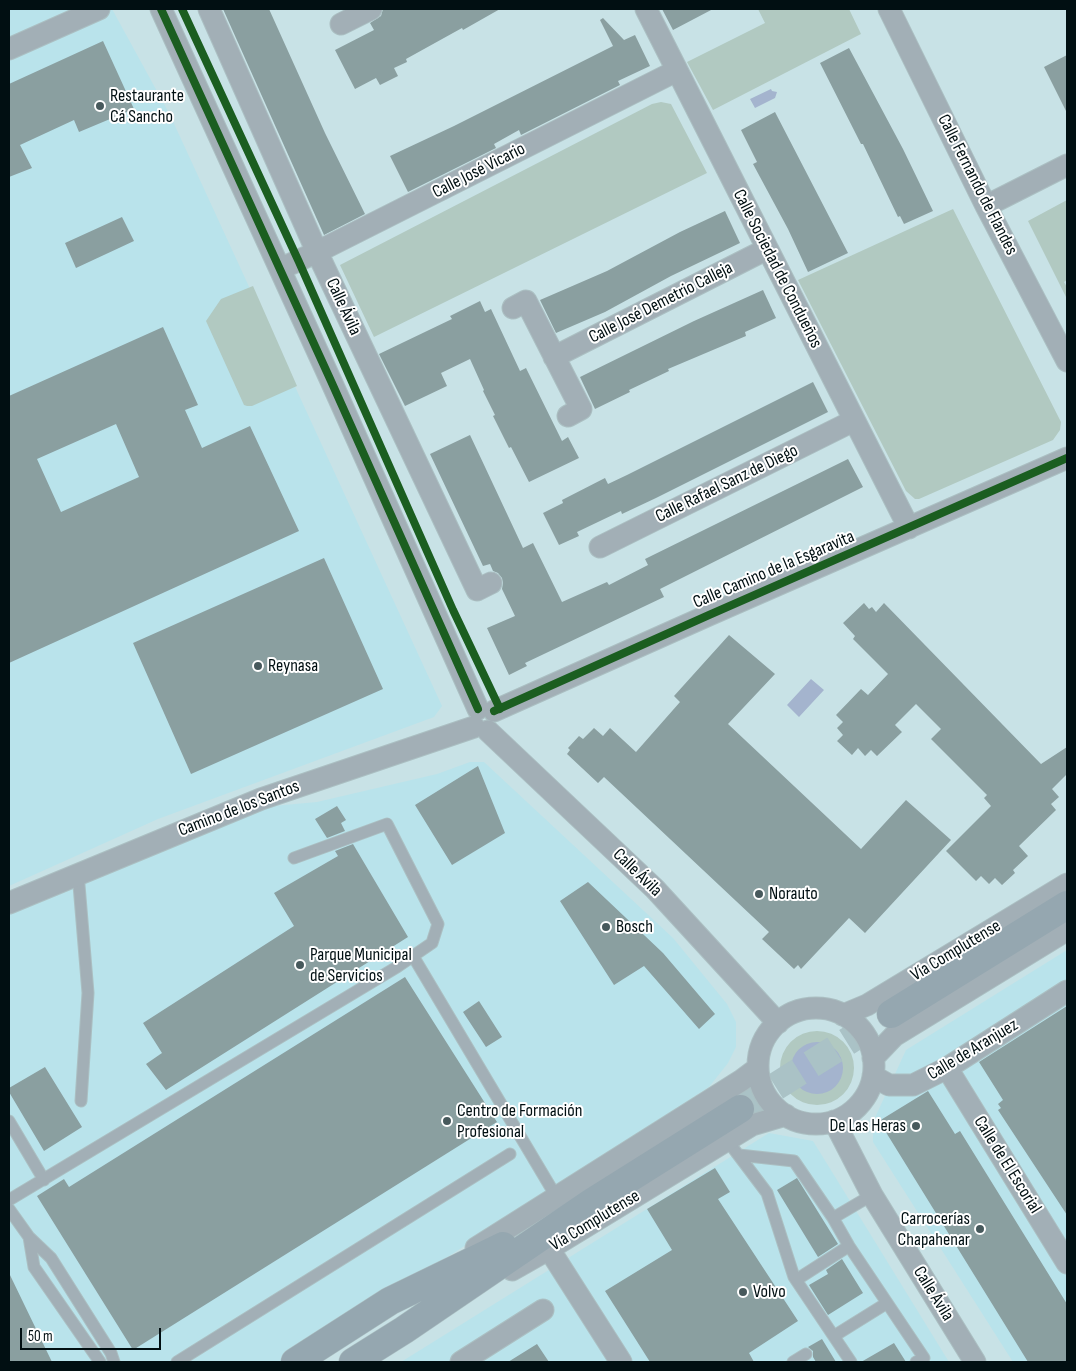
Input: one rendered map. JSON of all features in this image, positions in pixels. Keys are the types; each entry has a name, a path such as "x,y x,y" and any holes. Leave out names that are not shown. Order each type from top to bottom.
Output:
{"main road":[{"name":"Vía Complutense","path":"891,1014 1067,905"},
{"name":"Vía Complutense","path":"353,1362 404,1330 592,1202 740,1109"},
{"name":"Vía Complutense","path":"295,1362 390,1302 592,1202"}],"street":[{"path":"9,49 98,9"},
{"name":"Calle Ávila","path":"161,9 484,720 655,889 778,1023"},
{"name":"Calle Ávila","path":"209,9 318,252 477,590 491,583"},
{"path":"341,24 371,9"},
{"name":"Calle Sociedad de Condueños","path":"646,9 853,421 909,528"},
{"name":"Calle Fernando de Flandes","path":"888,9 986,206 1067,361"},
{"name":"Calle José Vicario","path":"280,269 318,252 676,71"},
{"path":"986,206 1067,165"},
{"name":"Calle José Demetrio Calleja","path":"554,357 767,248"},
{"path":"513,308 526,301 581,409 568,416"},
{"name":"Calle Rafael Sanz de Diego","path":"600,547 853,421"},
{"name":"Calle Camino de la Esgaravita","path":"484,720 708,615 1067,458"},
{"name":"Camino de los Santos","path":"9,903 261,798 484,720"},
{"name":"Vía Complutense","path":"843,1015 867,1005 1067,884"},
{"path":"873,1067 894,1036 1065,935"},
{"name":"Calle de Aranjuez","path":"873,1067 889,1085 913,1085 947,1068 1067,991"},
{"path":"813,1009 825,1009 843,1015 858,1026 868,1041 873,1067 870,1086 860,1104 834,1121 810,1124 798,1121 777,1109 769,1100 760,1079 758,1068 761,1048 765,1039 778,1023 791,1014 813,1009"},
{"name":"Vía Complutense","path":"390,1302 557,1198 758,1068"},
{"name":"Calle de El Escorial","path":"947,1068 1067,1263"},
{"name":"Vía Complutense","path":"404,1330 733,1148 752,1125 786,1115"},
{"name":"Calle Ávila","path":"834,1121 872,1194 975,1362"},
{"path":"549,1249 621,1362"},
{"path":"461,1362 543,1310"}],"lane":[{"path":"9,1200 432,943 438,924 387,824 294,858"},
{"path":"78,873 88,994 81,1101"},
{"path":"413,956 557,1198"},
{"path":"9,1121 44,1180"},
{"path":"733,1148 794,1161 887,1303 922,1361"},
{"path":"733,1148 767,1193 796,1280 850,1362"},
{"path":"177,1362 510,1154"},
{"path":"832,1218 872,1194"},
{"path":"9,1209 29,1237 52,1258 111,1354 114,1362"},
{"path":"29,1237 34,1267 100,1362"},
{"path":"796,1280 849,1246"},
{"path":"834,1336 887,1303"},
{"path":"793,1362 806,1354"}],"shaded area":[{"path":"9,9 112,9 170,115 442,706 434,717 158,819 9,886"},
{"path":"771,89 777,92 775,98 755,108 750,99"},
{"path":"811,679 824,690 799,717 787,705"},
{"name":"Parque Municipal de Servicios","path":"470,762 484,762 673,938 727,1004 736,1022 736,1047 728,1063 709,1087 286,1362 9,1362 9,909 251,808 317,802 437,774"},
{"path":"1067,950 1067,1362 1013,1362 873,1142 873,1122 906,1050"},
{"path":"812,1042 822,1042 836,1049 843,1063 843,1073 836,1087 822,1094 812,1094 802,1090 795,1083 791,1073 791,1063 795,1053 802,1046"},
{"path":"769,1133 813,1141 949,1362 401,1362"}],"green space":[{"path":"758,9 849,9 861,34 713,110 687,62 765,23"},
{"path":"661,102 671,104 707,173 374,337 340,265 652,104"},
{"path":"1067,200 1067,280 1064,282 1067,287 1067,299 1028,221"},
{"path":"953,209 1061,422 1060,430 1053,440 919,499 915,499 906,491 798,280"},
{"path":"253,286 297,386 252,406 247,406 244,405 206,321 221,299"},
{"path":"817,1031 838,1037 848,1047 854,1068 848,1089 838,1099 817,1105 796,1099 786,1089 780,1068 786,1047 796,1037"}],"building":[{"path":"223,9 269,9 325,133 365,214 324,235"},
{"path":"383,9 500,9 406,59 407,62 394,68 398,76 380,85 376,78 355,89 335,50 374,30 370,23 381,16"},
{"path":"662,9 713,9 673,30"},
{"path":"603,18 624,40 635,35 650,66 618,81 620,85 521,135 519,130 494,144 496,148 408,192 390,156 613,46 600,20"},
{"path":"103,41 134,109 79,132 74,120 20,145 32,168 9,177 9,84"},
{"path":"849,48 903,149 933,211 904,224 900,216 898,217 863,144 861,144 820,63"},
{"path":"1067,55 1067,113 1044,67"},
{"path":"775,112 848,253 808,272 788,229 753,164 757,162 741,130"},
{"path":"725,211 740,243 671,276 605,312 556,333 540,300 607,271 680,232"},
{"path":"122,217 134,241 76,268 65,243"},
{"path":"763,290 776,318 745,332 746,336 668,369 669,371 595,409 580,377 694,321"},
{"path":"480,301 485,312 491,309 520,371 526,368 562,441 568,437 579,458 529,482 493,416 495,415 470,359 441,373 447,386 405,406 379,354 452,319 450,316"},
{"path":"163,327 198,405 185,410 202,448 250,426 299,531 9,663 9,396","holes":["116,424 139,477 61,512 37,459"]},
{"path":"813,382 828,412 656,498 622,514 621,511 577,532 579,536 559,545 543,513 563,503 562,500 605,478 608,484"},
{"path":"470,435 523,548 533,543 562,602 607,582 609,585 648,565 645,559 848,459 863,487 660,589 664,597 525,663 527,666 509,675 487,628 515,616 502,589 502,578 493,571 490,564 483,566 430,454"},
{"name":"Reynasa","path":"324,558 383,689 191,774 133,643"},
{"path":"864,603 869,609 872,607 876,612 884,603 1041,764 1067,747 1067,774 1052,789 1059,797 1051,804 1056,810 1019,846 1028,856 1013,870 1015,873 1002,885 995,878 989,884 981,876 976,881 946,851 991,806 984,798 987,795 931,739 941,729 916,704 895,725 902,732 877,756 871,750 865,756 858,748 852,755 837,741 843,735 837,728 843,722 836,715 861,689 868,695 888,674 853,639 855,636 843,623"},
{"path":"729,635 775,674 728,724 861,849 906,800 951,840 865,933 849,918 801,969 798,965 794,969 762,939 769,932 604,777 598,783 567,754 570,750 568,748 579,736 583,739 594,728 603,736 610,728 636,752 680,702 674,696"},
{"path":"478,766 505,833 452,865 415,805"},
{"path":"337,806 346,820 341,823 345,831 327,838 315,819"},
{"name":"Parque Municipal de Servicios","path":"353,844 408,937 166,1090 146,1064 162,1053 143,1023 294,926 274,893 338,856 335,851"},
{"name":"Bosch","path":"588,882 663,953 715,1014 699,1029 644,966 614,985 560,901"},
{"path":"405,977 497,1122 133,1350 37,1196 64,1179 69,1187"},
{"path":"479,1001 502,1037 486,1047 463,1012"},
{"path":"1067,1006 1067,1215 998,1110 1001,1108 998,1104 1003,1100 979,1062"},
{"path":"45,1067 82,1127 44,1151 9,1092 9,1088"},
{"path":"928,1091 955,1134 960,1131 1067,1304 1067,1362 1028,1362 879,1121"},
{"path":"715,1168 730,1192 718,1199 798,1321 749,1353 754,1362 650,1362 605,1291 672,1250 647,1209"},
{"path":"797,1178 838,1244 818,1257 777,1190"},
{"path":"842,1259 863,1293 828,1315 809,1285 828,1274 826,1270"},
{"path":"9,1273 52,1362 9,1362"},
{"path":"822,1339 836,1362 816,1362 813,1357 813,1351 808,1347"},
{"path":"894,1343 906,1362 861,1362"},
{"path":"537,1344 549,1362 508,1362"}],"tunnel":[{"path":"740,1109 891,1014"}],"cycle path":[{"path":"161,9 478,709"},
{"path":"182,9 299,262 453,610 500,709"},
{"path":"494,711 1067,458"}],"place":[{"name":"Restaurante Cá Sancho","path":"100,106"},
{"name":"Reynasa","path":"258,666"},
{"name":"Norauto","path":"759,894"},
{"name":"Bosch","path":"606,927"},
{"name":"Parque Municipal de Servicios","path":"300,965"},
{"name":"Centro de Formación Profesional","path":"447,1121"},
{"name":"De Las Heras","path":"916,1126"},
{"name":"Carrocerías Chapahenar","path":"980,1229"},
{"name":"Volvo","path":"743,1292"}]}
